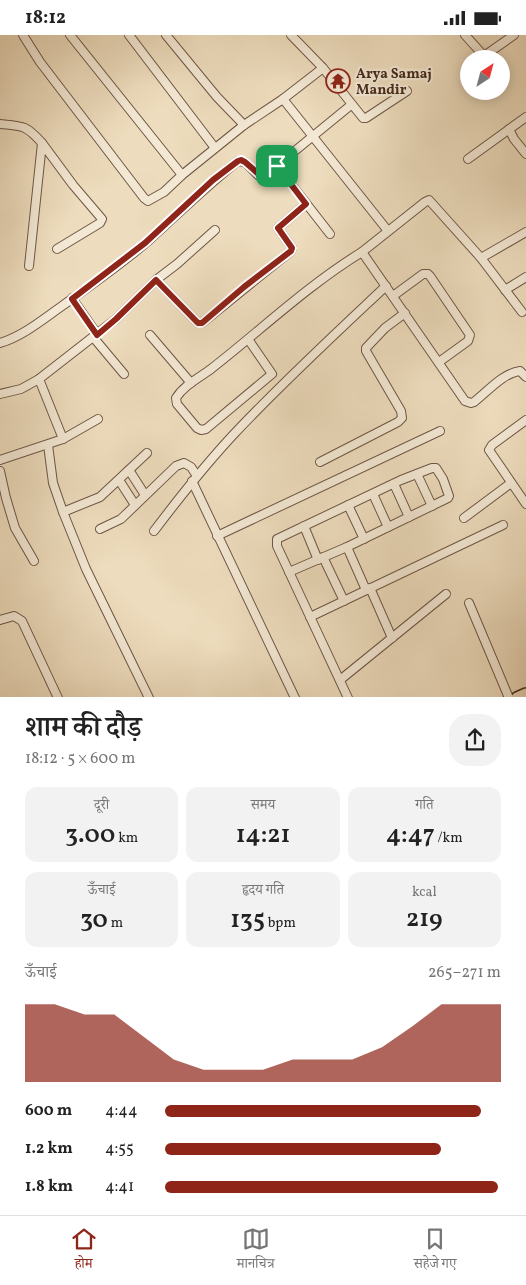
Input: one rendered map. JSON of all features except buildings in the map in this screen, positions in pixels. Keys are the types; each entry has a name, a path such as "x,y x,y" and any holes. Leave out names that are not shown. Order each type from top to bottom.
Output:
{"highway":[{"path":"517,697 526,695"}],"street":[{"path":"24,35 40,61 146,200 150,201 164,192 244,125 283,99 323,68"},
{"path":"70,35 182,175"},
{"path":"129,35 215,148"},
{"path":"166,35 244,125"},
{"path":"291,35 323,68 361,118 365,119 407,91"},
{"path":"465,35 485,56 514,35"},
{"path":"283,99 388,231"},
{"path":"0,343 20,335 72,299 145,243 213,180 238,161 245,162 262,177 351,105"},
{"path":"468,159 526,117"},
{"path":"0,125 27,128 42,143 72,185 102,219 100,223 57,249"},
{"path":"509,129 526,154"},
{"path":"28,266 42,143"},
{"path":"277,166 330,233"},
{"path":"248,339 272,374 206,429 201,430 193,424 178,404 176,398 178,394 300,297 429,200 482,258 522,312"},
{"path":"156,280 198,323 202,323 244,287 291,251 292,248 278,228 306,204"},
{"path":"0,394 22,389 39,379 116,319 156,280 215,230"},
{"path":"482,258 526,232"},
{"path":"362,252 450,379 469,403 474,402 502,379 516,371 520,371 526,377"},
{"path":"393,296 423,274 430,276 470,335 468,341 440,362"},
{"path":"505,290 526,277"},
{"path":"154,531 195,478 233,435 281,385 386,286"},
{"path":"72,299 95,336 124,374"},
{"path":"320,462 398,422 402,418 401,411 366,348 385,328 405,313"},
{"path":"150,335 191,383"},
{"path":"39,379 63,439"},
{"path":"0,458 48,445 63,439 98,419"},
{"path":"526,420 490,447 490,452 526,504"},
{"path":"217,535 440,431"},
{"path":"48,445 53,483 63,512 86,569 149,697"},
{"path":"63,512 95,501 147,453"},
{"path":"100,529 121,519 181,464 184,463 191,467 217,535 294,697"},
{"path":"289,572 364,539 448,497 443,479 435,468 417,474 277,539 276,542 289,572 348,697"},
{"path":"129,470 145,495"},
{"path":"0,471 15,528 19,538 34,561"},
{"path":"417,474 432,506"},
{"path":"119,480 135,505"},
{"path":"464,519 511,483"},
{"path":"394,484 408,517"},
{"path":"373,493 388,527"},
{"path":"348,505 364,539"},
{"path":"310,617 503,525"},
{"path":"304,526 344,601"},
{"path":"347,547 392,638"},
{"path":"340,680 446,594"},
{"path":"469,603 509,697"},
{"path":"0,620 14,616 22,621 58,697"}],"place":[{"name":"Arya Samaj Mandir","path":"338,81"}],"route":[{"path":"243,160 262,177 277,166 306,204 278,228 292,248 291,251 244,287 202,323 198,323 156,280 97,335 72,299 145,243 213,180 238,161 243,160"}]}
